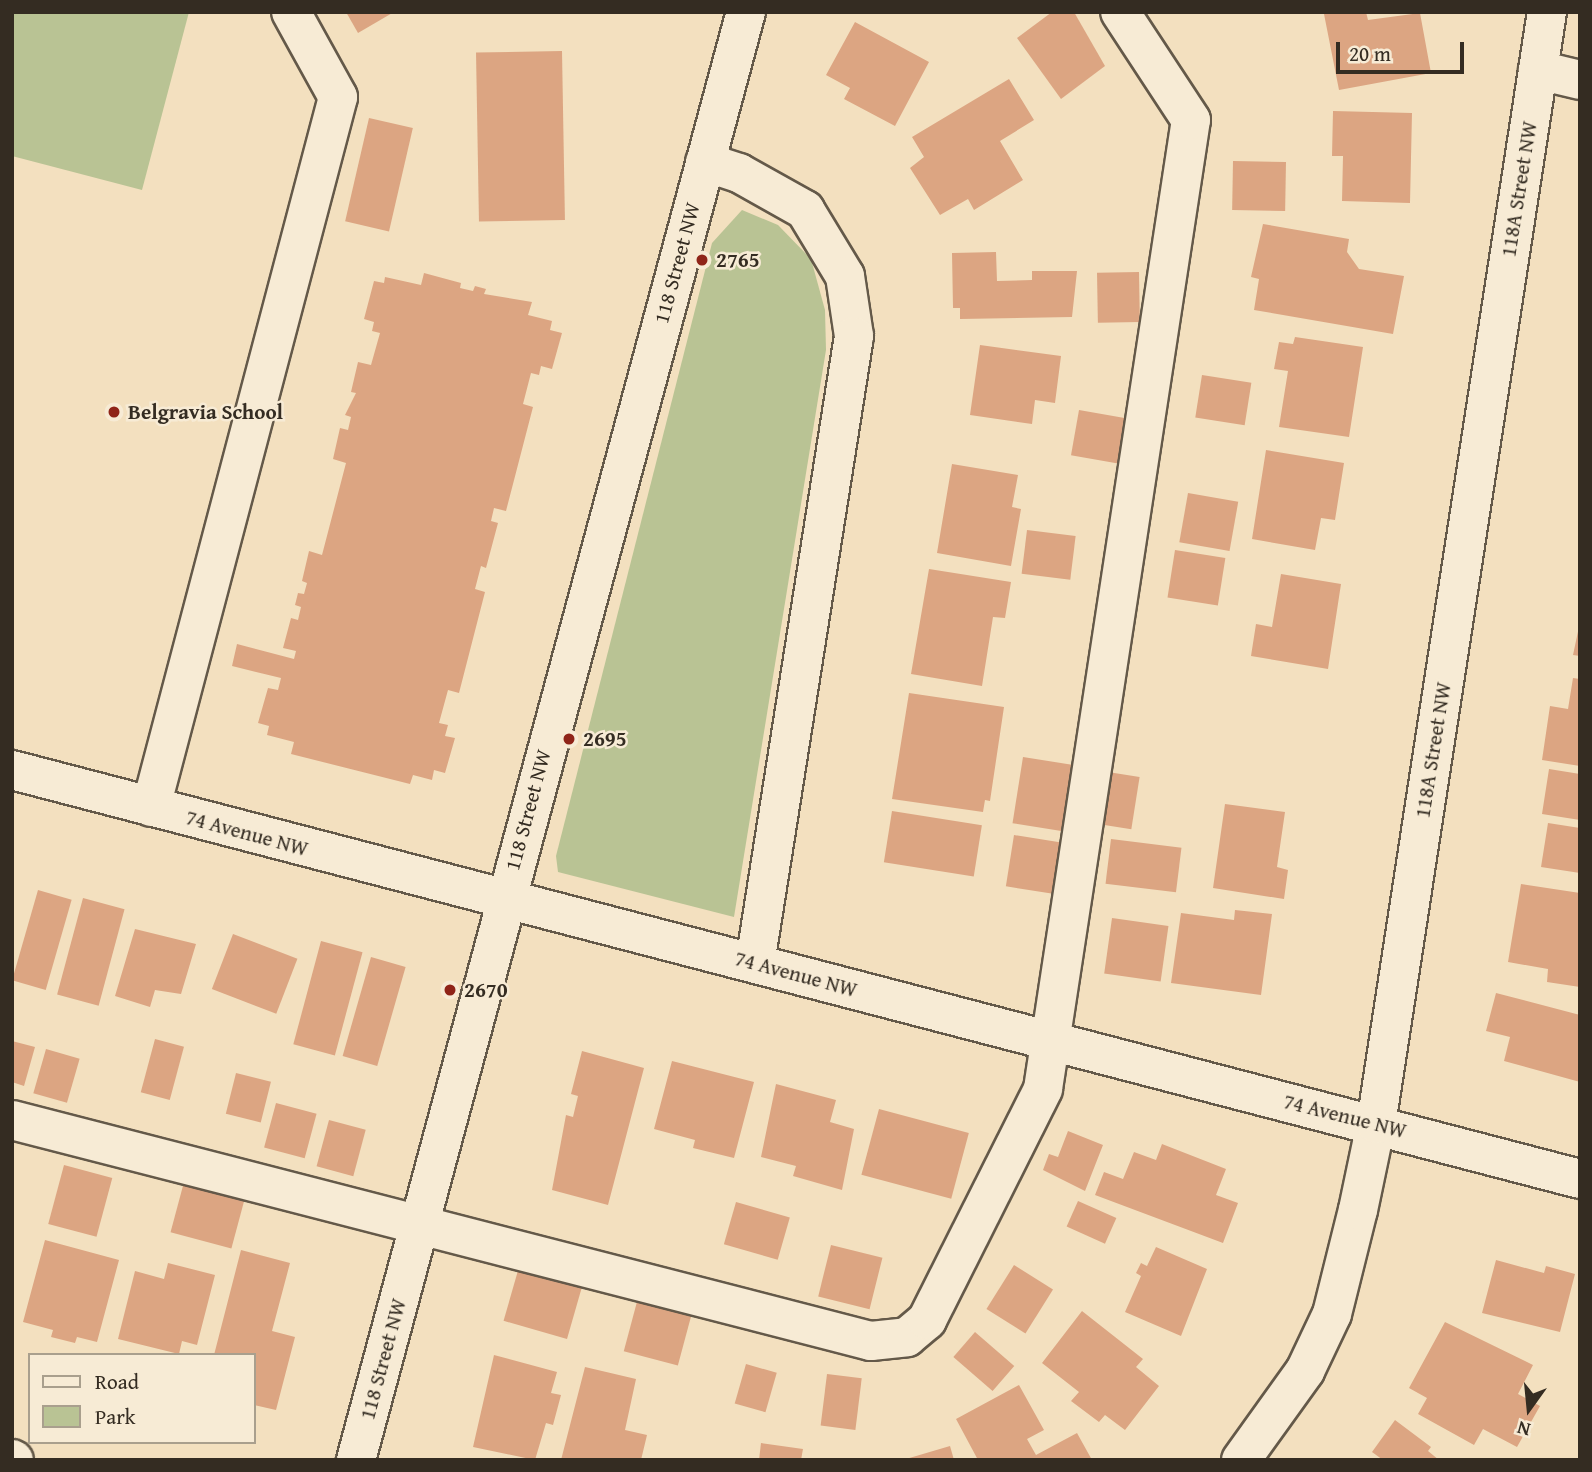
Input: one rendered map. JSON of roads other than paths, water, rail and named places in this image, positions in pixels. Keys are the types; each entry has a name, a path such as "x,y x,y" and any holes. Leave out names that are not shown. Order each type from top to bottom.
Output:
{"street":[{"path":"151,807 338,97 291,12"},
{"name":"118 Street NW","path":"719,12 724,94"},
{"name":"118 Street NW","path":"356,1460 504,900 746,12"},
{"path":"12,1120 419,1228 871,1341 907,1337 928,1320 1043,1089 1191,120 1120,12"},
{"name":"118A Street NW","path":"1241,1460 1306,1371 1332,1314 1376,1124 1546,12"},
{"path":"1538,70 1580,80"},
{"path":"705,162 739,173 805,210 845,276 854,336 755,963"},
{"name":"74 Avenue NW","path":"12,770 1580,1179"}],"place":[{"name":"2765","path":"702,260"},
{"name":"Belgravia School","path":"114,412"},
{"name":"2695","path":"569,739"},
{"name":"2670","path":"450,990"}]}
